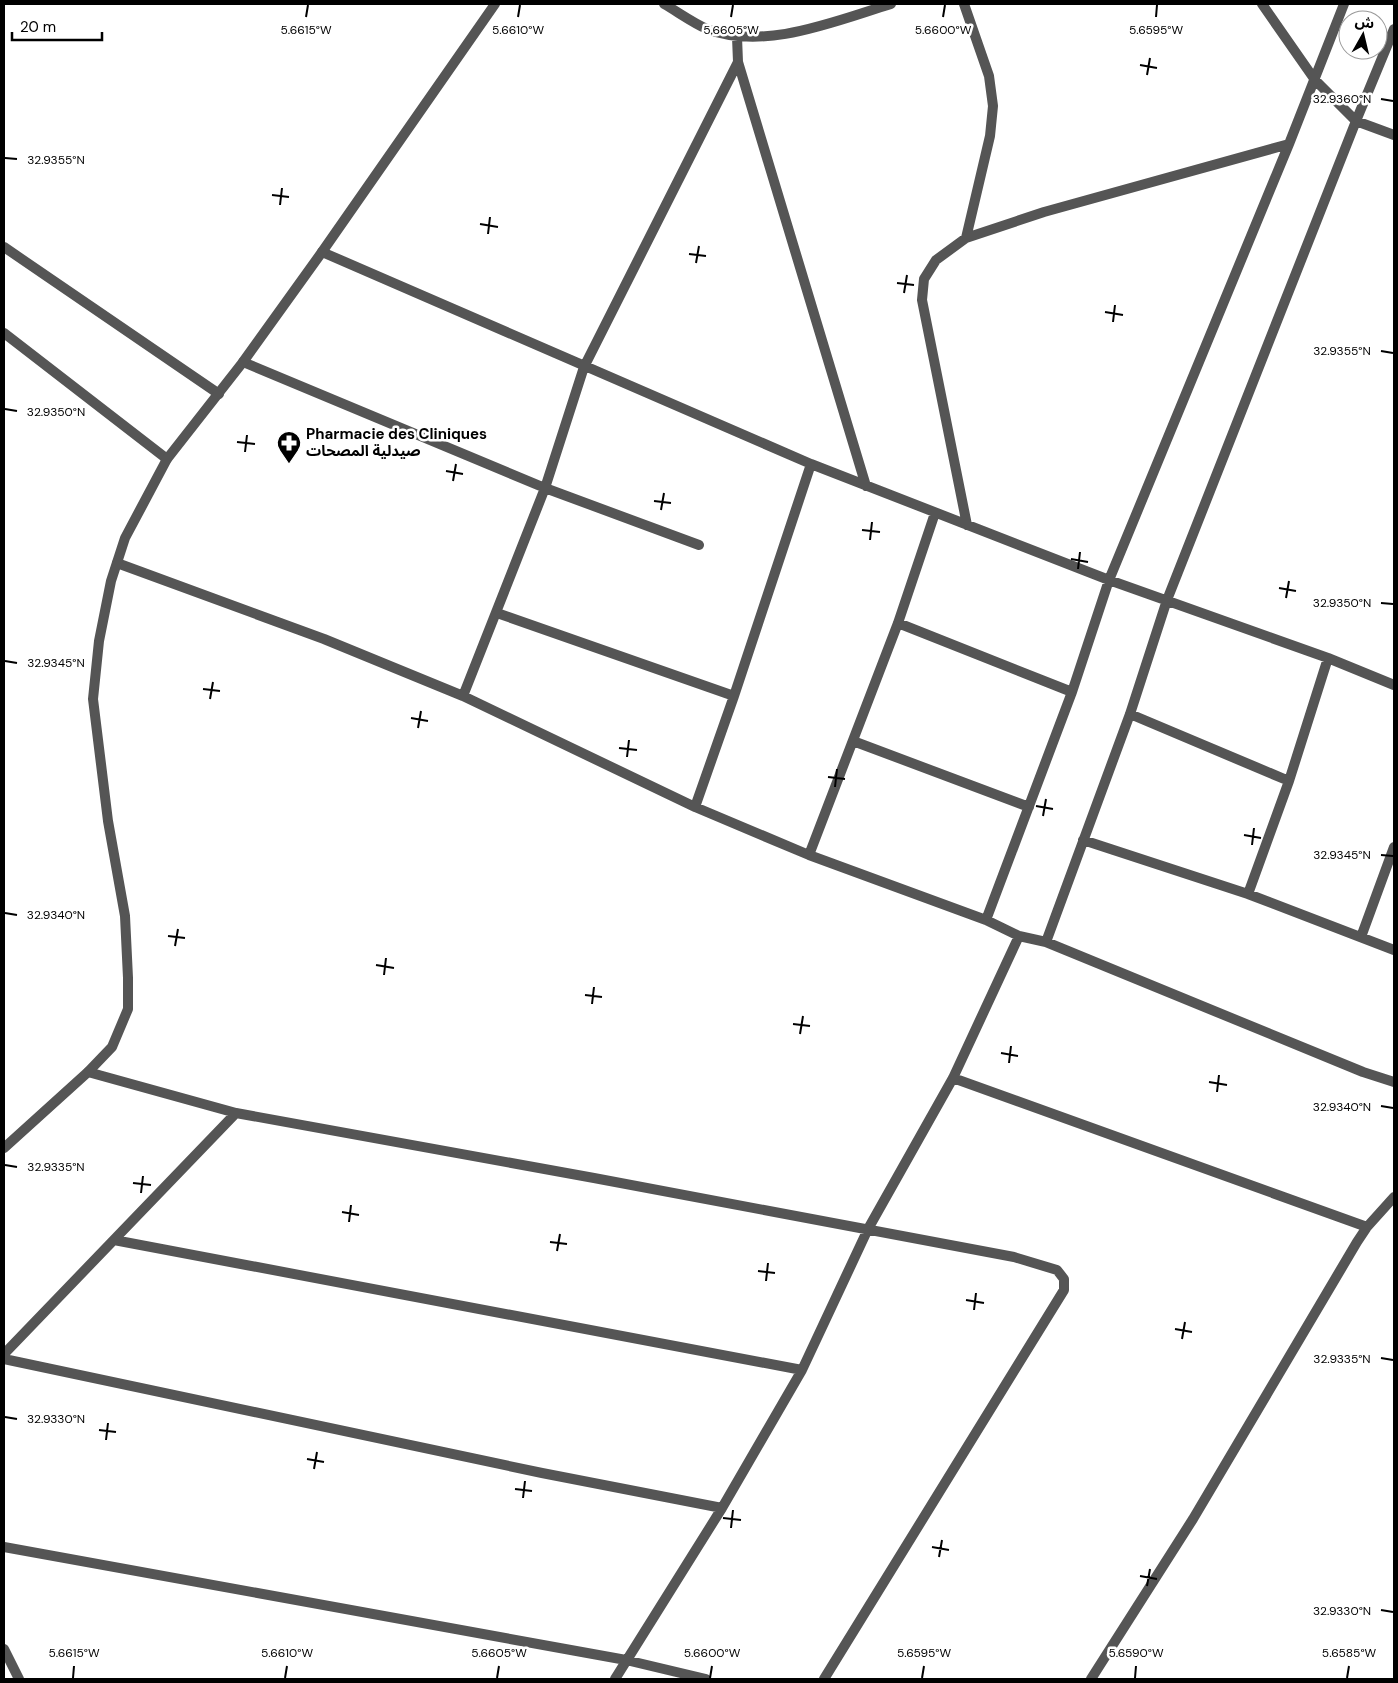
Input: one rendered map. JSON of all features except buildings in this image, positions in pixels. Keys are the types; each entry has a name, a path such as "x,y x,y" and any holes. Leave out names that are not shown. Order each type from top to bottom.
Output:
{"street":[{"path":"4,1148 88,1072 112,1047 128,1009 125,916 108,821 93,699 99,641 111,581 125,538 167,459 243,362 496,4"},
{"path":"664,4 707,29 737,37 781,35 891,4"},
{"path":"964,4 989,76 993,106 990,136 966,238"},
{"path":"1262,4 1264,10 1315,80 1356,121 1394,135"},
{"path":"986,920 1072,692 1109,580 1289,144 1344,4"},
{"path":"1046,942 1130,714 1167,600 1356,121 1394,30"},
{"path":"737,37 738,62 866,486"},
{"path":"463,696 545,488 584,367 738,62"},
{"path":"967,525 922,300 924,279 936,260 966,238 1044,212 1289,144"},
{"path":"4,247 219,394"},
{"path":"322,252 811,464 1109,580 1328,658 1394,684"},
{"path":"4,333 167,459"},
{"path":"243,362 545,488 699,545"},
{"path":"695,807 811,464"},
{"path":"809,855 898,623 935,513"},
{"path":"117,563 324,639 463,696 695,807 809,855 986,920 1019,936 1046,942 1363,1072 1394,1082"},
{"path":"497,613 734,696"},
{"path":"898,623 1072,692"},
{"path":"1248,894 1290,781 1328,658"},
{"path":"1130,714 1290,781"},
{"path":"853,741 1029,807"},
{"path":"1083,840 1248,894 1394,950"},
{"path":"1361,937 1394,850"},
{"path":"615,1679 722,1508 802,1370 868,1229 954,1078 1019,936"},
{"path":"88,1072 236,1113 868,1229 1014,1257 1057,1270 1064,1279 1064,1290 824,1679"},
{"path":"954,1078 1367,1228"},
{"path":"4,1354 236,1113"},
{"path":"1091,1679 1193,1519 1367,1228 1394,1197"},
{"path":"114,1240 802,1370"},
{"path":"4,1359 542,1473 722,1508"},
{"path":"4,1548 626,1660 706,1679"},
{"path":"4,1649 19,1679"}],"place":[{"name":"Pharmacie des Cliniques صيدلية المصحات","path":"289,464"}]}
